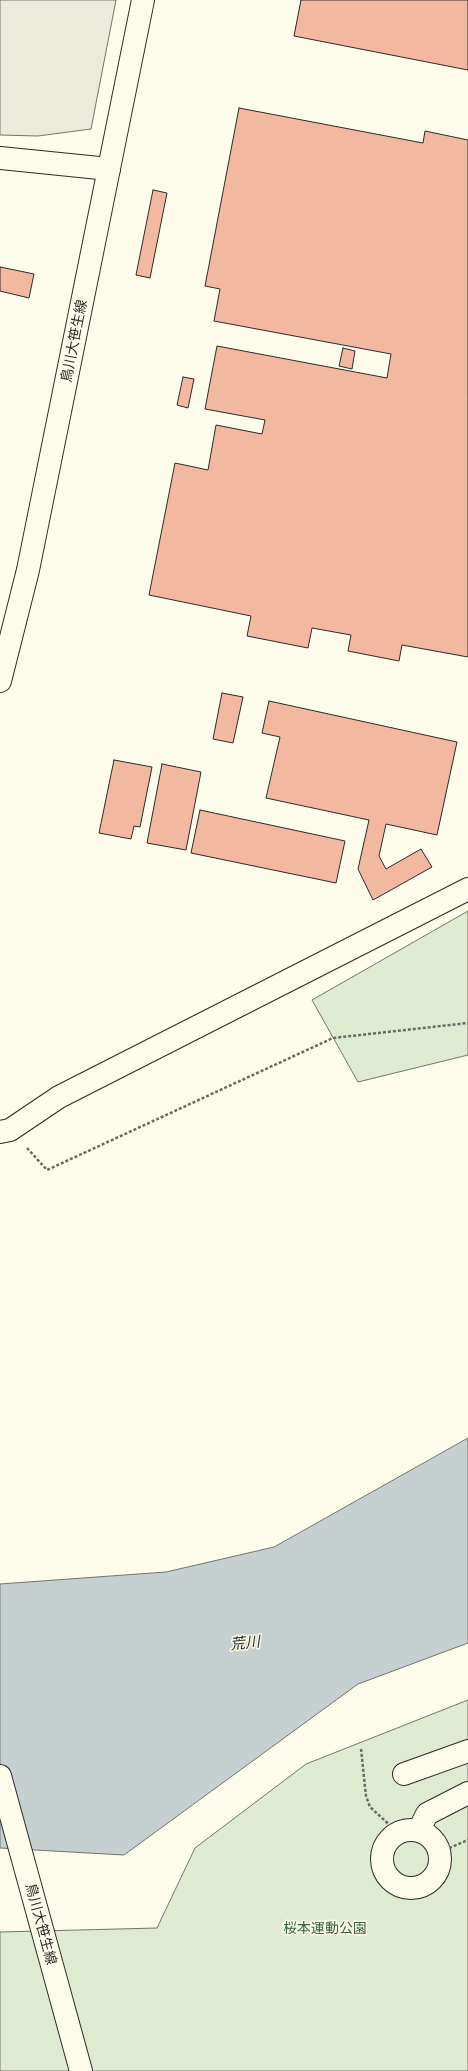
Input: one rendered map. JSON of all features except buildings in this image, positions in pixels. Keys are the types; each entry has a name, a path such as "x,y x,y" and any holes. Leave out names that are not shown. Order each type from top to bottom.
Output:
{"street":[{"name":"鳥川大笹生線","path":"0,681 28,570 143,0"},
{"path":"0,158 109,169"},
{"path":"5,1131 59,1097 468,889"},
{"path":"404,1774 468,1751"},
{"name":"鳥川大笹生線","path":"0,1776 81,2071"},
{"path":"408,1831 434,1839 440,1852 440,1866 432,1881 419,1888 400,1887 387,1876 383,1868 381,1857 384,1848 390,1838 408,1831 427,1814 468,1793"}],"path":[{"path":"5,1131 47,1170 333,1038 468,1023"},
{"path":"361,1749 366,1796 370,1807 408,1831"},
{"path":"440,1852 468,1840"}],"green space":[{"path":"468,911 468,1055 358,1082 312,1000"},
{"name":"桜本運動公園","path":"468,1700 468,2071 0,2071 0,1932 157,1928 195,1848 306,1764"}],"shaded area":[{"path":"0,0 116,0 91,129 38,136 0,135"}],"water":[{"name":"荒川","path":"468,1438 468,1643 358,1684 124,1855 0,1848 0,1584 166,1572 274,1547"}]}
